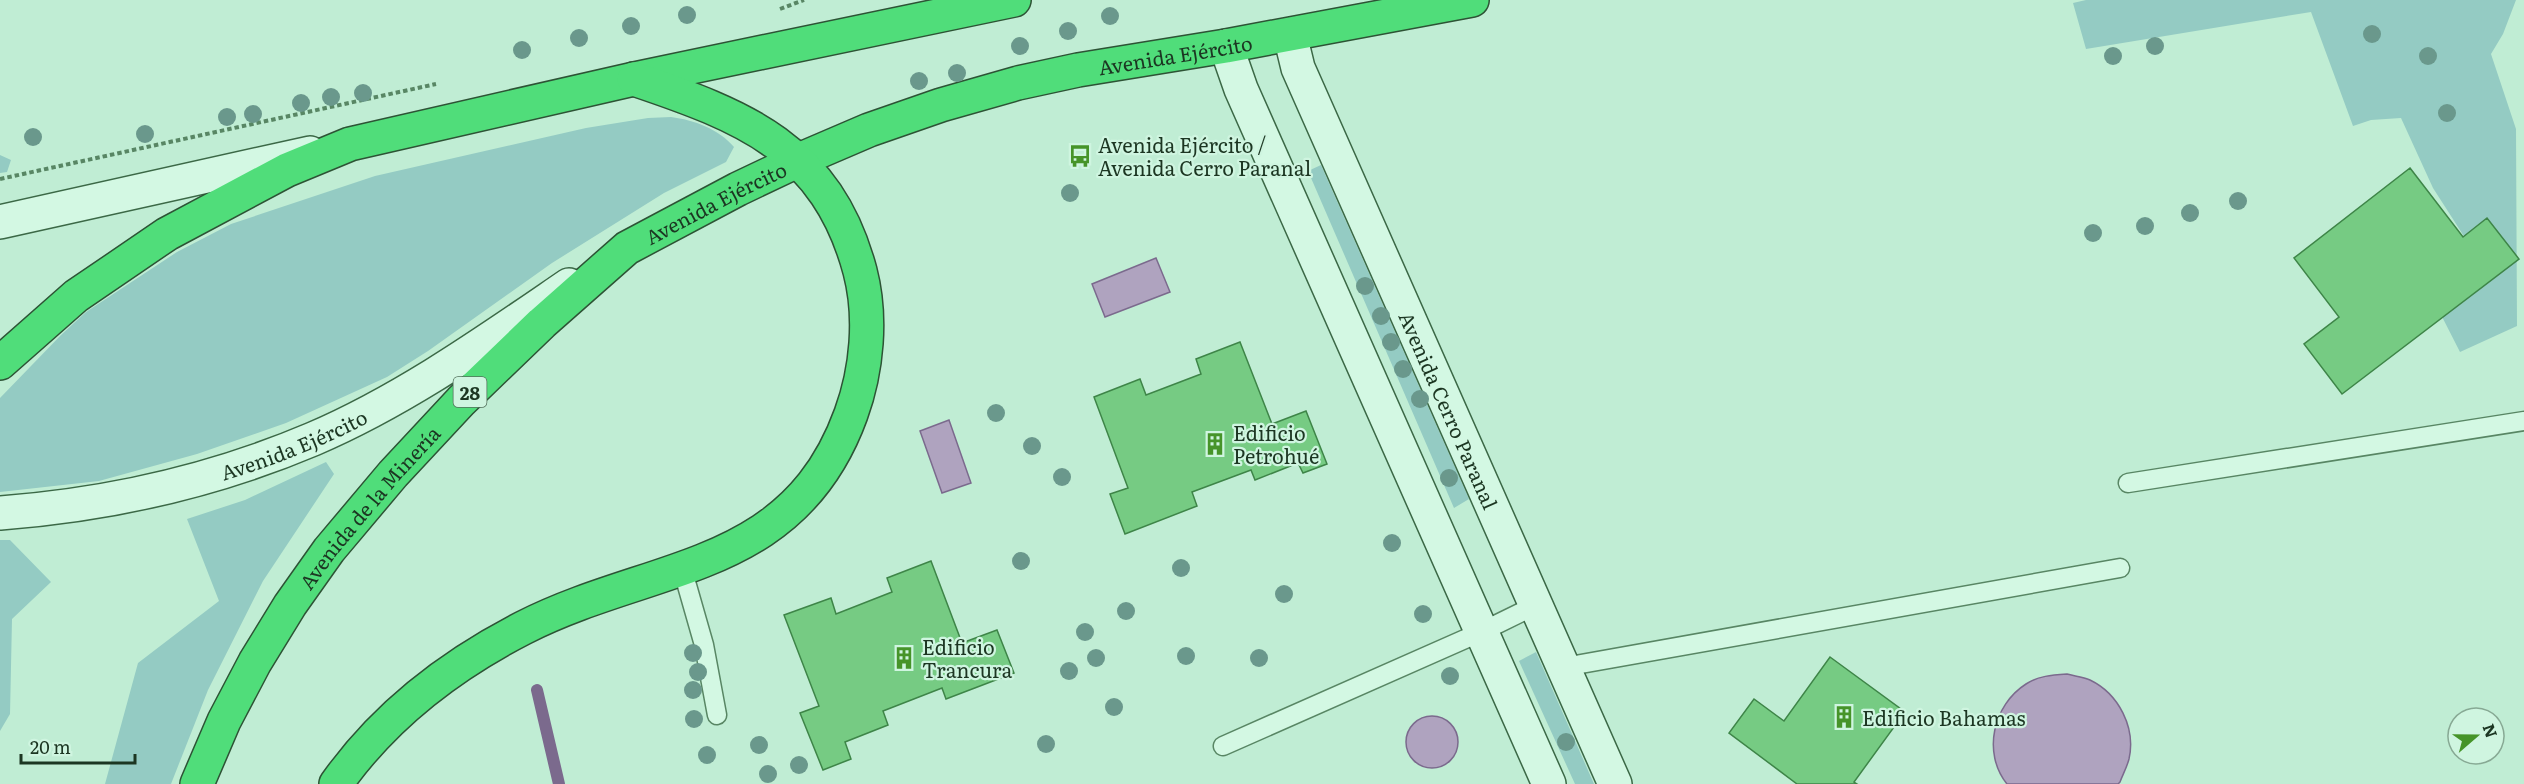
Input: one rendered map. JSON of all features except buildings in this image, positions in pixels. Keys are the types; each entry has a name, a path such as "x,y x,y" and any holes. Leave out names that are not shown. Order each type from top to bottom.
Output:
{"highway":[{"path":"0,363 76,296 167,234 287,170 350,144 634,79 1014,0"},
{"name":"Avenida Ejército","path":"627,249 728,194 799,160 941,105 1018,83 1078,70 1290,35 1472,0"},
{"path":"336,784 374,737 407,705 443,676 483,650 565,609 738,546 785,514 825,468 843,435 856,400 864,363 866,335 862,280 839,217 828,197 799,160 774,139 746,122 700,101 634,79"},
{"name":"Avenida de la Minería","path":"197,784 224,721 255,662 290,605 329,550 393,474 461,401 542,323 627,249"}],"main road":[{"name":"Avenida Cerro Paranal","path":"1290,35 1302,76 1615,784"},
{"path":"1226,46 1241,89 1549,784"},
{"path":"0,222 350,144"},
{"name":"Avenida Ejército","path":"0,513 84,503 161,488 254,462 313,439 434,375 627,249"}],"lane":[{"path":"2128,483 2524,421"},
{"path":"682,568 704,645 717,715"},
{"path":"1564,667 2120,568"},
{"path":"1223,746 1481,632 1536,605"}],"shaded area":[{"path":"2086,0 2516,0 2503,34 2491,54 2516,129 2517,326 2460,352 2433,299 2476,255 2433,188 2401,118 2371,120 2353,126 2311,12 2086,49 2073,3"},
{"path":"671,117 706,126 721,135 734,147 726,162 664,193 552,263 428,351 387,377 286,423 197,454 99,481 0,492 0,398 86,312 177,252 231,224 375,176 586,128 648,118"},
{"path":"0,155 11,160 7,172 0,173"},
{"path":"1321,165 1469,499 1454,508 1308,171"},
{"path":"1156,258 1170,292 1105,317 1092,284"},
{"path":"949,420 971,483 942,493 920,431"},
{"path":"326,462 334,474 263,581 208,690 171,784 105,784 138,663 219,601 187,519 245,500"},
{"path":"0,540 10,540 51,582 12,619 10,714 0,731"},
{"path":"1536,652 1594,784 1575,784 1519,661"},
{"path":"2067,674 2087,679 2100,686 2117,703 2123,713 2131,747 2120,782 2118,784 2007,784 1999,772 1993,744 1999,717 2006,704 2015,693 2035,679"},
{"path":"1427,716 1437,716 1451,723 1458,742 1451,761 1437,768 1427,768 1417,764 1410,757 1406,747 1406,737 1410,727 1417,720"}],"waterway":[{"path":"537,690 559,784"}],"place":[{"name":"Avenida Ejército / Avenida Cerro Paranal","path":"1080,156"},
{"name":"Edificio Petrohué","path":"1215,444"},
{"name":"Edificio Trancura","path":"904,658"},
{"name":"Edificio Bahamas","path":"1844,717"}]}
